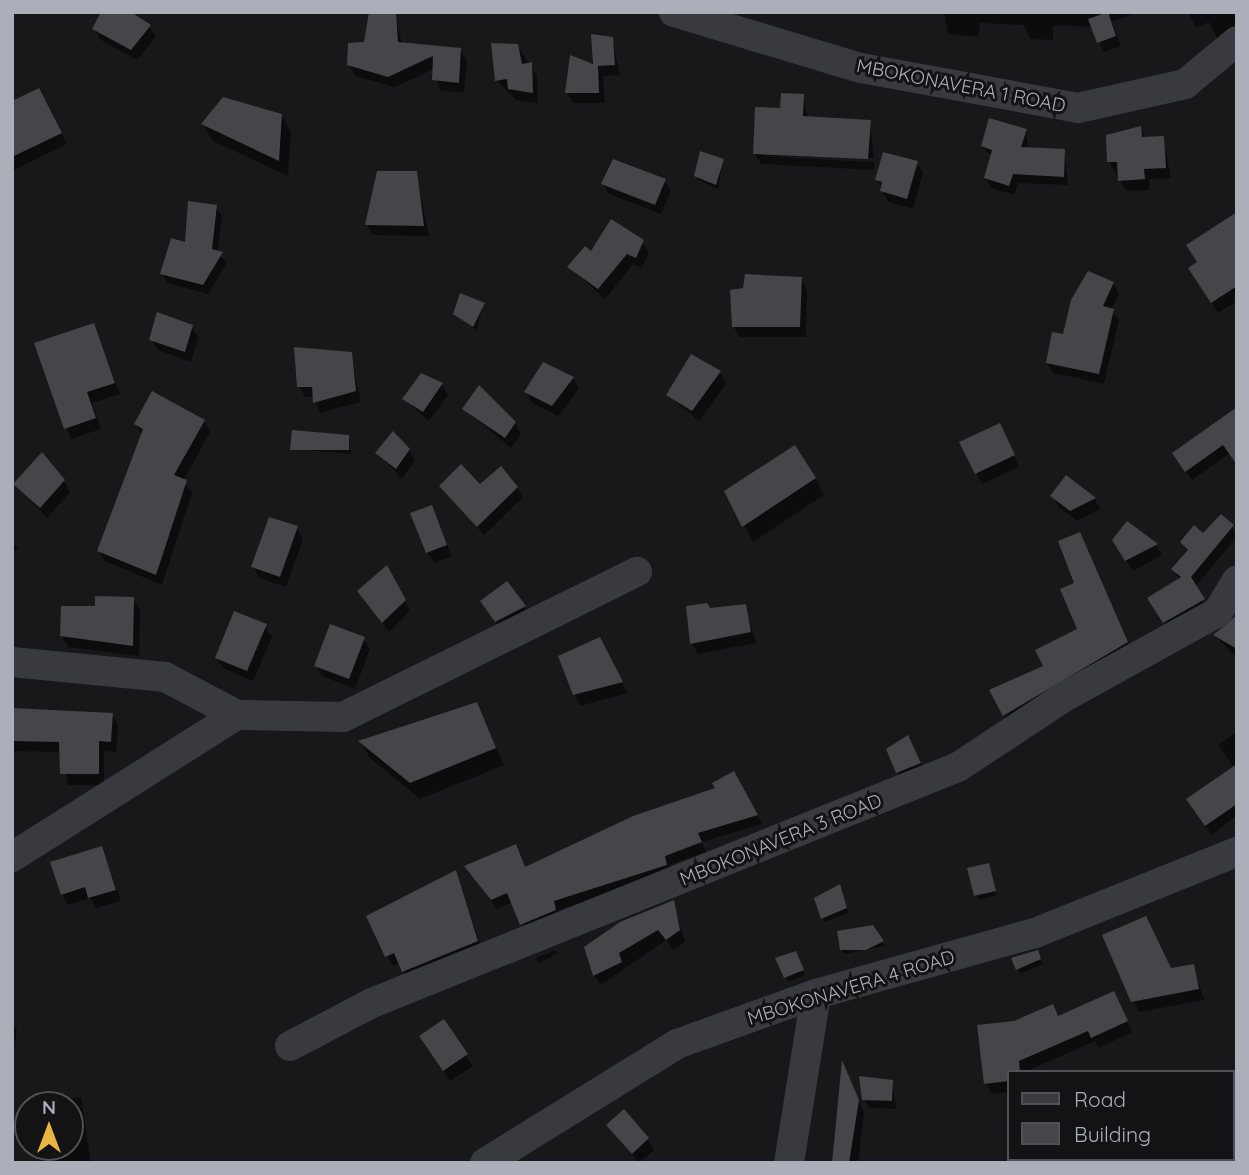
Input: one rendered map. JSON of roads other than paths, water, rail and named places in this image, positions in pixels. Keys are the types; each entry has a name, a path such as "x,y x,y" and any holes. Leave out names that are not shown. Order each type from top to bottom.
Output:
{"street":[{"name":"MBOKONAVERA 1 ROAD","path":"674,12 861,68 1078,108 1185,84 1237,41"},
{"path":"12,662 166,677 237,715 343,717 637,572"},
{"name":"MBOKONAVERA 3 ROAD","path":"290,1046 372,1003 958,767 1064,697 1219,612 1237,580"},
{"path":"12,857 237,715"},
{"name":"MBOKONAVERA 4 ROAD","path":"485,1163 677,1044 817,994 1035,933 1237,852"},
{"path":"789,1163 817,994"}]}
